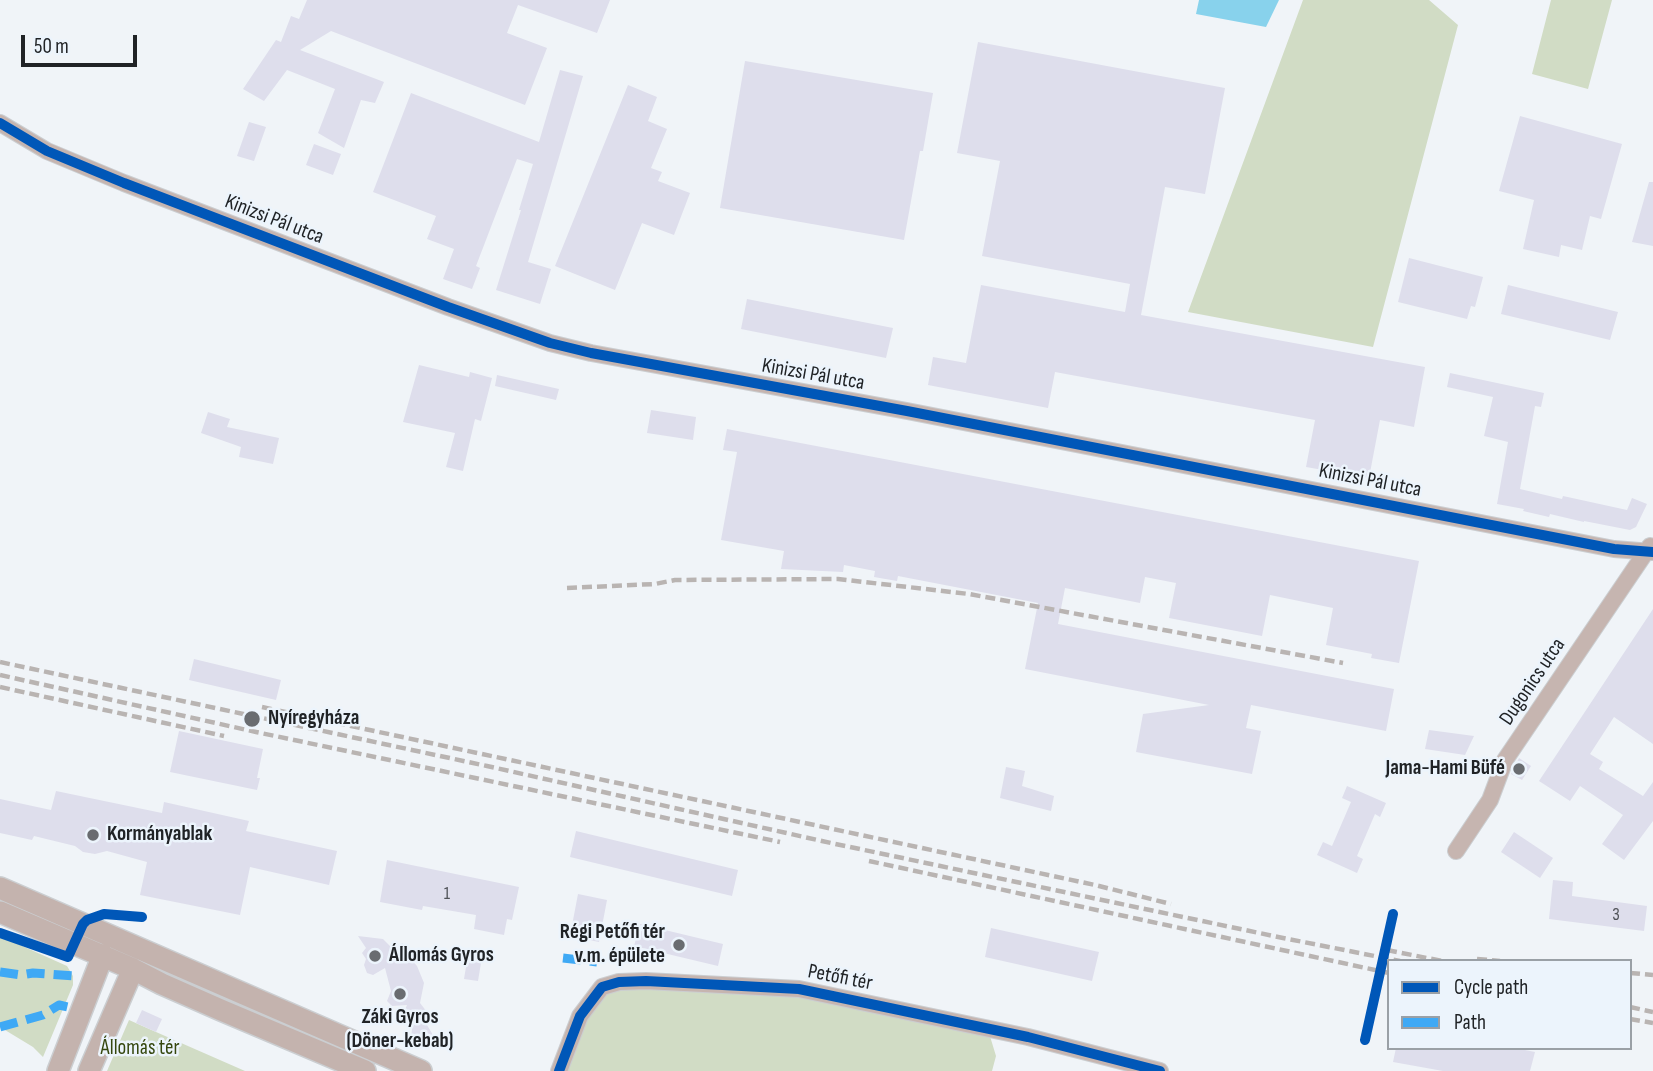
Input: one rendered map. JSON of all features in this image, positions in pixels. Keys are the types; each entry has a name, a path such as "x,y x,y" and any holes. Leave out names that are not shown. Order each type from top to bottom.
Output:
{"main road":[{"path":"0,888 421,1071"},
{"path":"0,912 133,969 185,995 365,1071"},
{"path":"58,1071 103,956 112,948 127,943"},
{"path":"89,1071 133,969 127,943"}],"street":[{"name":"Kinizsi Pál utca","path":"0,123 47,151 124,183 448,307 550,343 1614,549 1651,549"},
{"name":"Dugonics utca","path":"1456,851 1490,800 1505,760 1651,549"},
{"name":"Petőfi tér","path":"559,1071 580,1016 602,986 646,981 799,989 1028,1037 1160,1071"}],"green space":[{"path":"1303,0 1429,0 1458,25 1373,347 1188,312"},
{"path":"1551,0 1612,0 1588,89 1532,74"},
{"path":"0,936 67,966 73,976 73,985 43,1057 33,1047 0,1027"},
{"path":"607,987 797,993 989,1033 996,1056 992,1071 561,1071 576,1030"},
{"name":"Állomás tér","path":"129,1020 156,1032 245,1071 107,1071"}],"water":[{"path":"1199,0 1279,0 1266,27 1196,14"}],"building":[{"path":"307,0 610,0 597,33 518,5 507,33 547,48 525,105 331,31 300,50 384,82 375,103 361,100 344,148 318,133 335,89 287,70 264,101 243,89 276,40 281,42 291,16 299,19"},
{"path":"978,42 1225,88 1205,194 1165,187 1141,315 1425,367 1414,427 1380,420 1369,478 1306,467 1315,420 1055,372 1048,408 928,385 933,357 966,363 981,285 1125,312 1130,284 982,256 1000,161 957,153"},
{"path":"745,61 933,93 904,240 720,208"},
{"path":"560,70 583,76 528,262 551,269 540,304 496,290 533,164 517,159 476,266 480,268 472,289 443,279 454,249 427,239 436,216 373,192 411,93 539,142"},
{"path":"628,85 657,97 648,121 667,129 651,168 662,172 658,181 690,193 674,235 642,223 615,290 555,266"},
{"path":"1520,116 1622,144 1601,219 1590,216 1582,250 1561,245 1559,257 1523,249 1534,200 1499,191"},
{"path":"249,122 266,127 254,161 237,156"},
{"path":"314,144 341,154 333,175 306,165"},
{"path":"1649,182 1653,182 1653,246 1632,242"},
{"path":"1409,258 1483,277 1475,307 1471,306 1467,319 1398,302"},
{"path":"1508,285 1618,312 1610,340 1501,314"},
{"path":"747,299 893,328 886,358 741,329"},
{"path":"419,365 469,377 470,372 492,378 481,421 475,419 463,471 446,467 455,433 403,422"},
{"path":"1450,373 1544,393 1541,407 1535,406 1520,489 1627,510 1632,498 1647,504 1636,527 1630,530 1550,514 1549,517 1497,504 1508,442 1484,436 1493,397 1447,387"},
{"path":"497,375 559,389 556,400 495,386"},
{"path":"651,410 696,417 693,440 647,433"},
{"path":"208,412 230,419 227,427 279,438 273,464 239,457 241,447 201,433"},
{"path":"727,429 1419,561 1399,663 1371,658 1372,654 1326,645 1333,608 1270,595 1262,636 1169,618 1176,583 1145,577 1140,603 1065,588 1058,624 1394,689 1386,731 1251,705 1246,728 1261,731 1252,774 1136,752 1143,714 1209,705 1025,669 1038,603 898,576 897,581 874,577 875,571 844,565 843,572 781,569 784,551 721,540 737,452 723,450"},
{"path":"1653,609 1653,744 1614,717 1590,754 1603,762 1599,769 1643,796 1653,782 1653,821 1624,860 1602,844 1623,815 1580,786 1570,801 1539,781"},
{"path":"194,659 281,680 276,700 189,680"},
{"path":"1429,730 1474,736 1465,755 1425,749"},
{"path":"179,731 263,749 257,790 170,772"},
{"path":"1519,758 1531,766 1522,780 1511,774"},
{"path":"1006,767 1025,771 1022,786 1054,796 1051,811 1000,798"},
{"path":"1347,786 1386,803 1380,817 1375,814 1357,856 1363,859 1357,873 1317,855 1323,842 1332,846 1351,802 1342,798"},
{"path":"56,791 162,813 164,802 249,821 246,831 337,851 329,885 250,867 240,915 140,895 147,862 107,851 95,854 83,852 75,846 34,836 32,840 0,833 0,799 51,810"},
{"path":"576,831 738,870 732,896 570,857"},
{"path":"1514,832 1553,858 1540,878 1501,852"},
{"path":"387,860 519,887 512,920 507,919 504,935 474,929 476,915 423,906 422,910 380,902"},
{"path":"1553,880 1573,882 1572,896 1647,906 1644,931 1549,919"},
{"path":"578,894 607,900 599,942 570,936"},
{"name":"Régi Petőfi tér v.m. épülete","path":"640,924 723,944 718,966 634,946"},
{"path":"991,928 1099,952 1092,981 985,957"},
{"path":"358,936 383,939 395,951 402,943 413,950 409,957 417,966 424,983 420,1003 427,1012 427,1025 433,1035 432,1041 426,1045 414,1042 411,1038 412,1029 401,1019 407,1005 392,1006 387,1001 391,991 385,968 373,975 367,973 364,965 366,959 362,953 366,948"},
{"path":"467,961 481,963 478,981 464,979"},
{"path":"142,1010 162,1019 156,1032 136,1023"},
{"path":"1396,1050 1535,1052 1530,1071 1443,1071 1393,1062"}],"railway":[{"path":"567,588 655,584 675,580 838,579 969,594 1343,663"},
{"path":"0,662 831,843 1390,959"},
{"path":"0,675 256,732 780,842"},
{"path":"0,687 224,736"},
{"path":"262,707 1095,885 1171,904"},
{"path":"869,861 1387,973"},
{"path":"1387,950 1432,959"},
{"path":"1632,973 1653,975"},
{"path":"1632,1007 1653,1012"},
{"path":"1632,1019 1653,1023"}],"marked path":[{"path":"563,958 597,962"},
{"path":"0,972 75,976"},
{"path":"0,1027 43,1015 59,1005 72,1008"}],"cycle path":[{"path":"0,123 47,151 124,183 448,307 550,343 1614,549 1653,552"},
{"path":"0,933 68,957 87,920 104,914 142,917"},
{"path":"1365,1040 1393,914"},
{"path":"559,1071 580,1016 602,987 619,982 646,981 799,989 1028,1037 1160,1071"}],"place":[{"name":"Nyíregyháza","path":"252,719"},
{"name":"Jama-Hami Büfé","path":"1519,769"},
{"name":"Kormányablak","path":"93,835"},
{"name":"Régi Petőfi tér v.m. épülete","path":"679,945"},
{"name":"Állomás Gyros","path":"375,956"},
{"name":"Záki Gyros (Döner-kebab)","path":"400,994"}]}
